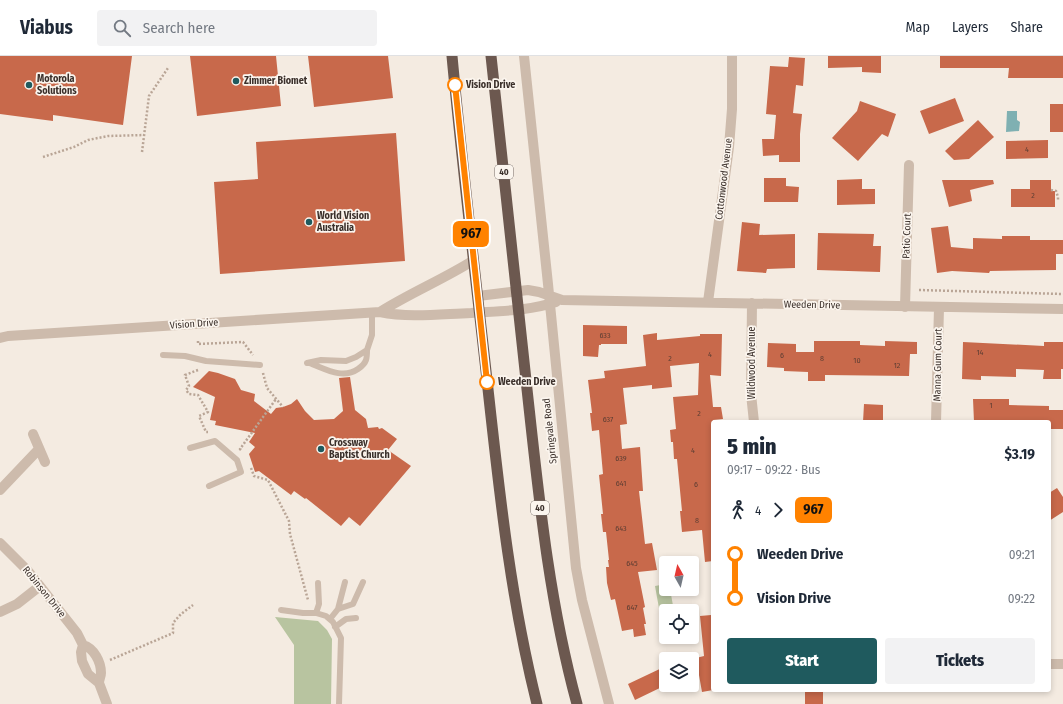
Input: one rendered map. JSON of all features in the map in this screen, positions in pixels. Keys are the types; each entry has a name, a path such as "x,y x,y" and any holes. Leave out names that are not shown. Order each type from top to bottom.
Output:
{"highway":[{"path":"452,56 479,312 510,571 522,641 537,704"},
{"name":"Springvale Road","path":"491,56 547,564 559,628 576,704"}],"street":[{"name":"Springvale Road","path":"524,56 550,300 576,568 582,600 609,704"},
{"name":"Cottonwood Avenue","path":"708,302 729,147 732,109 732,56"},
{"name":"Patio Court","path":"905,307 909,165"},
{"name":"Vision Drive","path":"376,312 443,279 474,260"},
{"name":"Weeden Drive","path":"478,296 528,290 539,292 550,300 1063,309"},
{"name":"Weeden Drive","path":"479,312 542,307 550,300"},
{"name":"Wildwood Avenue","path":"752,303 751,394 754,420"},
{"name":"Manna Gum Court","path":"936,420 939,308"},
{"name":"Vision Drive","path":"3,336 376,312 396,315 479,312"},
{"path":"33,434 45,462"},
{"path":"0,490 39,449"},
{"name":"Robinson Drive","path":"0,543 28,571 77,633 83,645 81,652 82,661 88,674 99,683 107,704"},
{"path":"0,612 17,604 40,586"},
{"name":"Robinson Drive","path":"83,645 89,647 94,652 101,673 99,683"},
{"path":"1051,664 1063,664"}],"lane":[{"path":"367,350 356,358 346,361 321,360 307,363 334,373 349,372 360,368 366,361 367,350 372,336 376,312"},
{"path":"163,355 185,356 206,361 260,365"},
{"path":"190,448 215,441 237,460 241,472 209,486"},
{"path":"330,619 338,609 345,582"},
{"path":"338,609 353,604 363,582"},
{"path":"316,613 319,604 318,583"},
{"path":"281,610 316,613 326,616 335,627 341,638 339,704"},
{"path":"335,627 346,619 356,618"}],"path":[{"path":"142,152 149,96 168,68"},
{"path":"43,157 74,147 88,140 108,136 144,135"},
{"path":"1051,190 1056,191 1058,200"},
{"path":"919,290 1063,294"},
{"path":"199,369 185,375 189,386 186,390 190,394 198,395 208,412 199,416 206,432 211,431"},
{"path":"243,452 240,449 276,399"},
{"path":"249,462 254,476 268,480 289,521 290,534 297,558"},
{"path":"106,662 173,633 173,623 181,614 193,606"}],"green space":[{"path":"659,585 659,596 671,596 673,604 659,604 659,608 655,586"},
{"path":"275,617 318,621 327,630 332,639 331,704 294,704 294,645"}],"water":[{"path":"1007,111 1017,111 1017,120 1020,122 1019,131 1006,132"}],"building":[{"path":"0,56 132,56 123,125 53,115 53,121 0,114"},
{"name":"Zimmer Biomet","path":"190,56 276,56 281,106 197,116"},
{"path":"308,56 388,56 393,98 314,107"},
{"path":"828,56 881,56 881,73 862,72 862,67 828,68"},
{"path":"940,56 1063,56 1063,78 1008,78 1009,68 940,68"},
{"path":"789,57 805,58 803,86 796,85 793,113 802,114 800,162 779,162 779,155 763,156 762,139 774,139 776,115 766,114 770,66 788,67"},
{"path":"955,98 964,121 929,134 920,111"},
{"path":"860,101 896,114 888,137 882,134 858,161 832,138 857,111"},
{"path":"1050,104 1063,104 1063,132 1050,132"},
{"path":"978,120 994,137 969,159 954,160 945,151"},
{"name":"World Vision Australia","path":"396,133 405,261 220,274 214,182 258,179 256,142"},
{"path":"1048,140 1048,158 1006,159 1006,141"},
{"path":"764,178 786,178 786,186 799,187 798,202 764,202"},
{"path":"862,179 862,189 875,189 875,204 837,205 837,180"},
{"path":"942,180 993,180 994,184 970,190 972,201 949,207"},
{"path":"1030,180 1051,180 1051,191 1055,191 1055,207 1011,207 1011,189 1030,189"},
{"path":"742,222 760,224 759,235 795,234 795,268 767,269 766,273 737,271"},
{"path":"948,226 951,247 973,249 973,238 1002,239 1002,236 1030,236 1030,240 1063,240 1063,254 1056,254 1056,270 990,271 989,273 952,271 937,273 931,228"},
{"path":"818,233 874,234 873,246 881,246 880,272 817,270"},
{"path":"583,325 627,326 627,344 601,344 599,345 598,357 583,356"},
{"path":"657,333 657,340 700,336 700,334 722,334 721,376 710,375 713,407 721,407 723,419 711,420 711,561 705,562 702,530 682,532 680,511 682,511 677,459 674,459 673,442 671,442 670,430 676,429 673,397 698,395 699,363 670,366 672,387 652,389 652,385 623,388 627,424 620,425 622,449 640,447 643,491 639,491 645,544 652,543 657,570 638,572 645,607 643,608 646,624 644,624 646,635 634,637 633,629 622,631 615,599 611,600 607,583 606,567 609,567 609,560 606,532 603,532 601,514 603,514 599,475 603,474 599,430 592,431 590,413 592,413 588,380 605,378 604,371 646,366 643,335"},
{"path":"814,341 860,341 860,345 885,346 885,341 917,342 917,354 910,354 909,376 825,375 825,381 808,381 808,372 784,371 784,368 767,367 768,343 796,344 796,352 814,352"},
{"path":"963,342 1044,346 1044,342 1063,342 1063,369 1061,369 1061,379 1043,379 1044,370 1016,369 1016,377 981,376 981,380 962,379"},
{"name":"Crossway Baptist Church","path":"209,371 235,379 241,390 255,394 254,401 271,414 276,408 291,404 297,399 305,411 314,420 334,419 343,411 339,378 350,377 355,410 366,419 368,428 382,428 397,439 388,450 411,466 360,526 349,517 341,526 306,498 305,499 294,491 291,495 259,471 255,472 249,454 255,447 249,442 255,433 215,425 216,421 210,420 215,397 193,387"},
{"path":"973,399 1009,399 1009,405 1049,406 1049,410 1063,410 1063,429 1051,429 1051,420 974,420"},
{"path":"864,404 883,405 883,420 863,420"},
{"path":"1057,488 1063,497 1063,512 1051,520 1051,492"},
{"path":"711,615 711,690 702,692 699,675 699,657 704,656 700,616"},
{"path":"659,669 659,688 635,700 628,684"},
{"path":"805,692 823,692 823,704 805,704"}],"bus line":[{"name":"967","path":"455,85 487,382"}],"place":[{"name":"Zimmer Biomet","path":"236,81"},
{"name":"Motorola Solutions","path":"29,85"},
{"name":"Vision Drive","path":"455,85"},
{"name":"World Vision Australia","path":"309,222"},
{"name":"Weeden Drive","path":"487,382"},
{"name":"Crossway Baptist Church","path":"321,449"}]}
